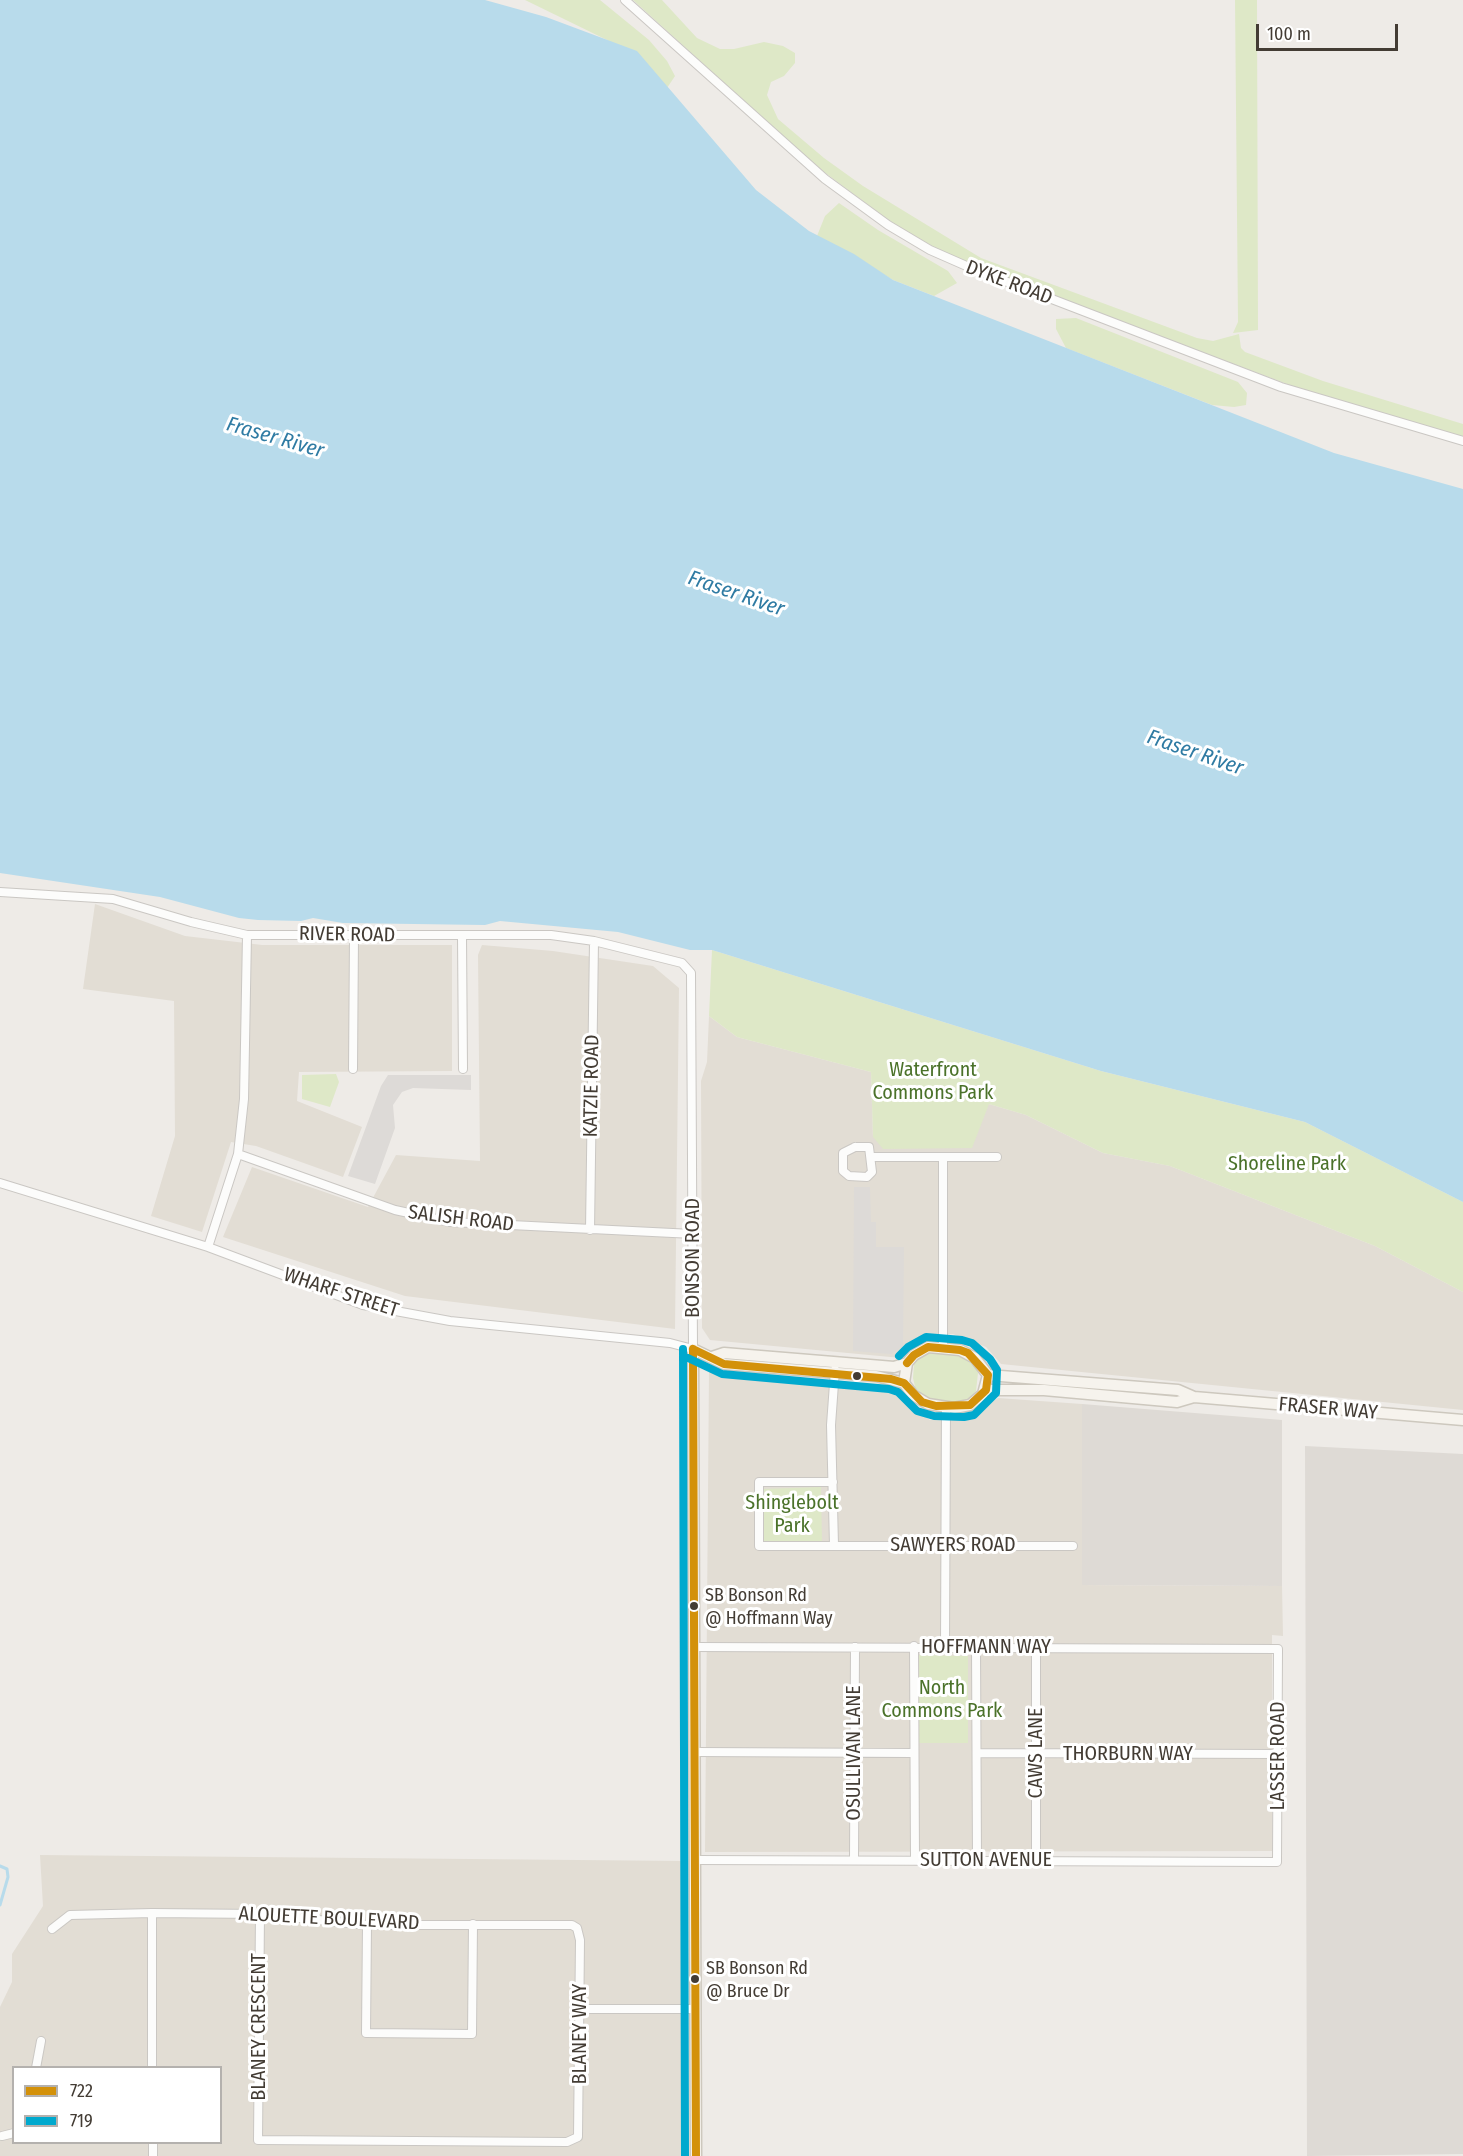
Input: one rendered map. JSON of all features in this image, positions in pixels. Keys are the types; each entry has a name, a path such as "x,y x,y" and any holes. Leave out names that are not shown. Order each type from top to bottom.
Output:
{"street":[{"name":"DYKE ROAD","path":"625,0 825,179 888,225 930,250 971,268 1281,387 1463,441"},
{"name":"RIVER ROAD","path":"0,892 113,899 191,922 248,935 534,934 594,941 682,963 691,973"},
{"path":"208,1247 238,1154 244,1099 248,935"},
{"path":"353,1069 354,936"},
{"path":"462,936 463,1069"},
{"name":"KATZIE ROAD","path":"590,1230 594,941"},
{"name":"BONSON ROAD","path":"691,973 696,2156"},
{"path":"855,1147 869,1147 871,1157 872,1172 867,1177 849,1176 843,1171 843,1153 855,1147"},
{"name":"SALISH ROAD","path":"238,1154 394,1210 473,1224 693,1234"},
{"path":"871,1157 997,1157"},
{"path":"943,1157 943,1348"},
{"name":"WHARF STREET","path":"0,1183 208,1247 363,1305 404,1314 670,1343 693,1349"},
{"path":"693,1349 712,1357 724,1353 835,1367 876,1376 904,1383 922,1402 946,1407 970,1405 986,1390 988,1376 968,1353 943,1348 921,1350 907,1363 894,1367 835,1367"},
{"path":"904,1383 907,1363"},
{"path":"834,1545 831,1425 835,1367"},
{"name":"FRASER WAY","path":"988,1376 1178,1390 1194,1397 1463,1420"},
{"name":"FRASER WAY","path":"986,1390 1044,1390 1177,1402 1194,1397"},
{"path":"945,1646 946,1407"},
{"name":"SAWYERS ROAD","path":"833,1482 759,1482 759,1546 1073,1546"},
{"path":"914,1646 915,1860"},
{"path":"976,1646 977,1860"},
{"name":"HOFFMANN WAY","path":"694,1647 1036,1646 1278,1649"},
{"name":"CAWS LANE","path":"1036,1646 1036,1860"},
{"name":"OSULLIVAN LANE","path":"854,1860 855,1647"},
{"name":"LASSER ROAD","path":"1277,1862 1278,1649"},
{"path":"695,1752 914,1754"},
{"name":"THORBURN WAY","path":"977,1753 1278,1754"},
{"name":"SUTTON AVENUE","path":"696,1860 1277,1862"},
{"path":"152,1914 153,2066"},
{"name":"ALOUETTE BOULEVARD","path":"52,1929 70,1915 152,1914 260,1914 367,1925 567,1924 577,1928"},
{"name":"BLANEY CRESCENT","path":"260,1914 258,2140 576,2140"},
{"path":"367,1925 366,2033 471,2034 473,1924"},
{"name":"BLANEY WAY","path":"576,2140 579,2134 581,2009 580,1940 577,1928"},
{"path":"581,2009 696,2009"},
{"path":"36,2066 41,2041"},
{"path":"2,2136 12,2134"}],"shaded area":[{"path":"95,904 185,936 262,945 452,945 452,1071 299,1072 297,1101 362,1127 343,1177 256,1146 231,1142 202,1232 151,1216 175,1136 174,1001 83,989"},
{"path":"482,945 553,951 653,966 679,988 675,1329 405,1296 223,1237 252,1167 368,1207 396,1155 480,1161 478,955"},
{"path":"709,1016 737,1037 871,1072 873,1137 989,1104 1026,1115 1103,1153 1170,1166 1375,1246 1463,1292 1463,1410 1001,1364 986,1347 953,1334 933,1335 919,1340 901,1358 710,1340 702,1328 701,1081 707,1062"},
{"path":"388,1075 471,1075 471,1090 413,1088 402,1092 393,1105 395,1128 375,1184 348,1176 381,1086"},
{"path":"854,1187 870,1187 871,1222 876,1222 876,1247 904,1247 903,1346 891,1354 853,1351"},
{"path":"709,1372 898,1387 919,1413 930,1420 962,1420 998,1398 1082,1404 1082,1585 1282,1586 1283,1636 1272,1635 1272,1851 705,1852"},
{"path":"1082,1404 1282,1420 1282,1586 1082,1585"},
{"path":"1305,1446 1463,1454 1463,2154 1307,2156"},
{"path":"40,1855 685,1861 681,2156 0,2156 0,2007 12,1982 12,1954 43,1906"}],"green space":[{"path":"525,0 600,0 649,40 667,61 675,76 667,88 607,40"},
{"path":"633,0 662,0 697,38 720,49 734,49 764,42 783,46 795,53 795,63 784,76 771,82 767,95 778,119 824,158 863,186 981,258 1197,338 1213,341 1239,334 1241,348 1245,352 1323,381 1463,424 1463,437 1306,391 1008,280 936,248 899,228 812,163"},
{"path":"1235,0 1257,0 1258,330 1233,333 1238,322"},
{"path":"839,203 878,230 948,271 957,283 934,296 893,280 817,236 825,216"},
{"path":"1076,318 1238,382 1247,393 1246,405 1234,407 1212,405 1066,348 1056,329 1056,319"},
{"path":"712,950 1101,1071 1305,1122 1463,1202 1463,1292 1375,1246 1170,1166 1103,1153 1026,1115 989,1104 972,1148 883,1149 873,1137 871,1072 737,1037 709,1016"},
{"path":"336,1074 339,1082 330,1107 302,1099 302,1075"},
{"path":"932,1352 961,1355 975,1367 978,1373 976,1391 971,1398 957,1402 938,1401 928,1399 916,1391 913,1378 914,1364 923,1354"},
{"name":"Shinglebolt Park","path":"821,1487 822,1541 764,1541 763,1489"},
{"name":"North Commons Park","path":"917,1655 968,1656 968,1743 916,1743"}],"water":[{"name":"Fraser River","path":"0,0 485,0 546,17 637,51 756,190 809,231 854,254 893,280 1334,453 1463,489 1463,1202 1305,1122 1101,1071 712,950 690,950 618,932 500,921 485,925 343,923 313,918 301,921 239,918 160,897 0,873"}],"waterway":[{"path":"0,1866 7,1869 8,1877 0,1905"}],"transit line":[{"name":"719","path":"688,1358 722,1374 889,1389 898,1392 917,1411 934,1416 974,1415 996,1393 997,1370 990,1359 972,1343 926,1337 908,1347 899,1356"},
{"name":"722","path":"693,1349 724,1364 891,1379 904,1383 922,1402 936,1406 970,1405 986,1390 988,1375 968,1353 960,1350 928,1347 914,1355 907,1363"},
{"name":"719","path":"683,1349 685,2156"},
{"name":"722","path":"693,1349 696,2156"}],"place":[{"name":"SB Bonson Rd @ Hoffmann Way","path":"694,1606"},
{"name":"SB Bonson Rd @ Bruce Dr","path":"695,1979"}],"park label":[{"name":"Waterfront Commons Park","path":"933,1082"},
{"name":"Shoreline Park","path":"1287,1164"}]}
